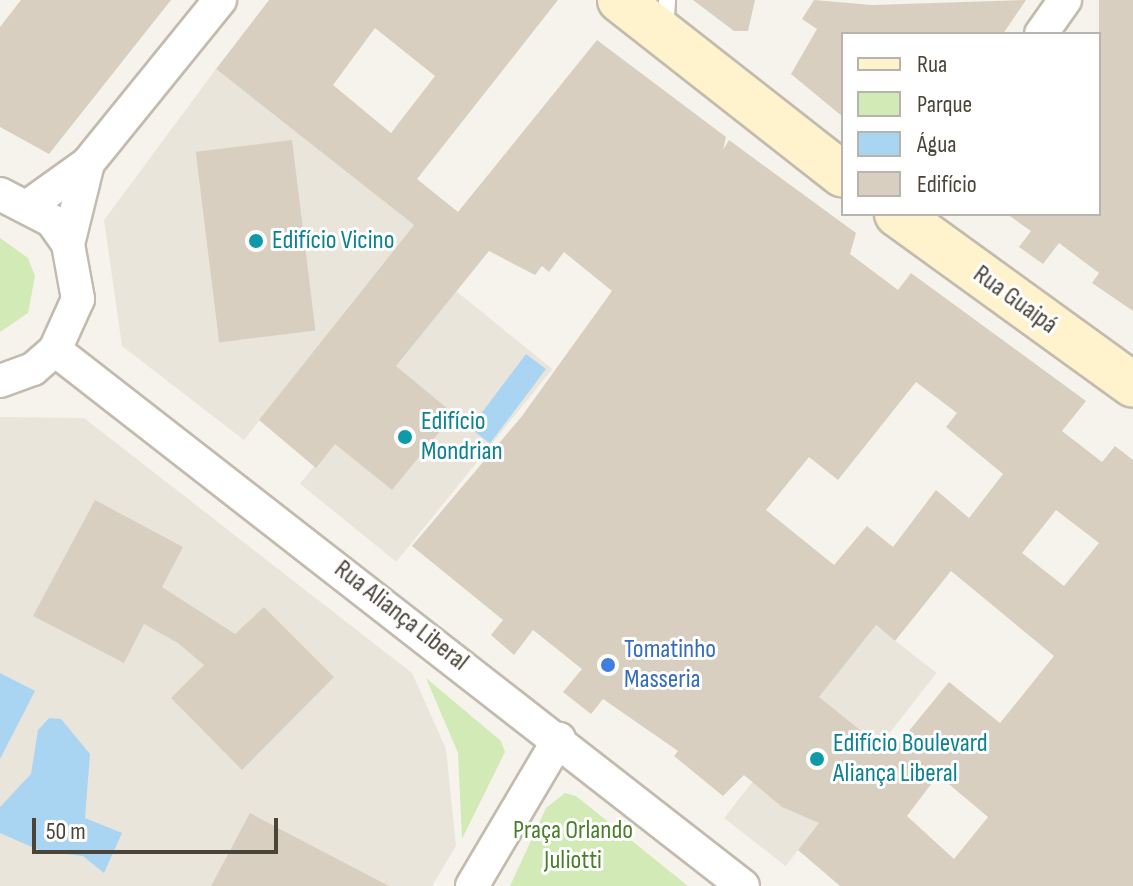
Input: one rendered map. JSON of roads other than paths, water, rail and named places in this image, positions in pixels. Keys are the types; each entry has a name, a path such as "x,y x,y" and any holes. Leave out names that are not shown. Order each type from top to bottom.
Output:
{"main road":[{"path":"620,0 665,18 841,173"},
{"name":"Rua Guaipá","path":"904,216 1133,385"}],"street":[{"path":"0,381 33,369 55,350 78,299 68,244 88,163 220,0"},
{"path":"1042,32 1065,0"},
{"path":"68,244 12,196 88,163"},
{"name":"Rua Aliança Liberal","path":"55,350 559,739 743,886"},
{"path":"472,886 559,739"}],"water":[{"path":"526,354 546,369 490,443 470,428"},
{"path":"0,673 35,691 0,759"},
{"path":"49,718 61,719 90,754 85,818 122,833 104,873 83,856 41,851 0,833 0,807 31,774 38,730"}],"place":[{"name":"Edifício Vicino","path":"256,241"},
{"name":"Edifício Mondrian","path":"405,437"},
{"name":"Tomatinho Masseria","path":"608,665"},
{"name":"Edifício Boulevard Aliança Liberal","path":"817,759"}],"park label":[{"name":"Praça Orlando Juliotti","path":"573,846"}]}
